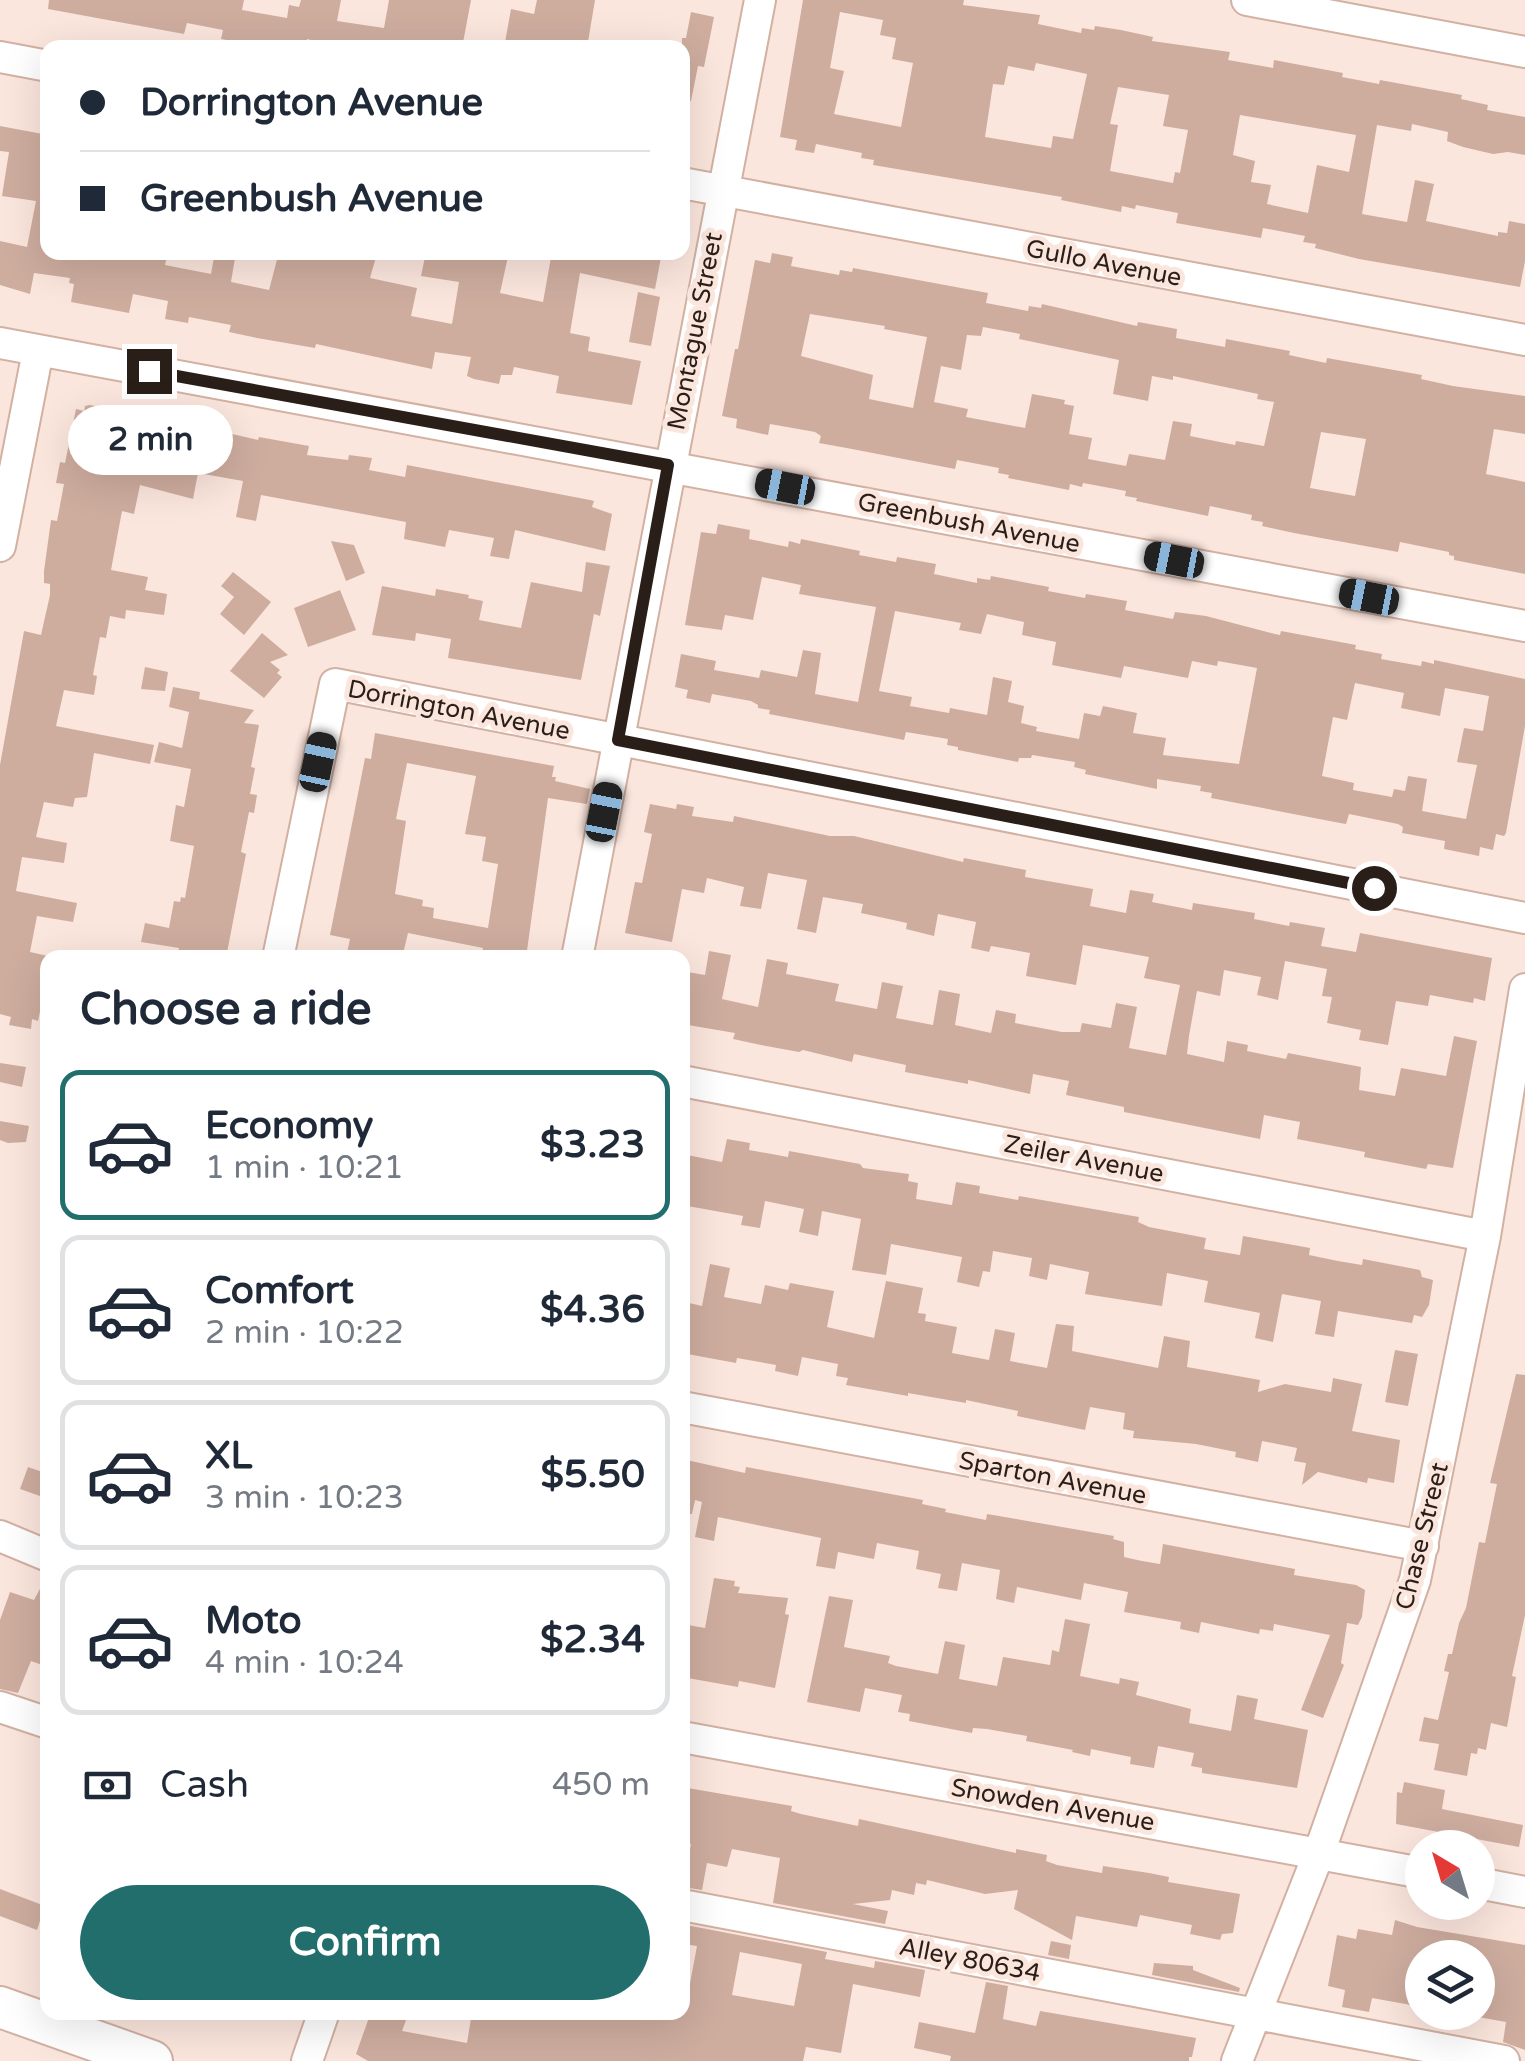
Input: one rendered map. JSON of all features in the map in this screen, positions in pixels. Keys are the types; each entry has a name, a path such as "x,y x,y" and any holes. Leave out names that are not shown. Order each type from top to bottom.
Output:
{"main road":[{"path":"0,2007 152,2061"}],"street":[{"name":"Montague Street","path":"579,950 668,465 760,0"},
{"path":"1247,0 1525,52"},
{"path":"0,57 40,64"},
{"name":"Gullo Avenue","path":"690,184 1525,340"},
{"name":"Greenbush Avenue","path":"0,343 1525,626"},
{"path":"0,546 38,351"},
{"name":"Dorrington Avenue","path":"280,950 335,684 1525,918"},
{"name":"Chase Street","path":"1237,2061 1319,1853 1416,1580 1484,1236 1525,989"},
{"name":"Zeiler Avenue","path":"690,1082 1484,1236"},
{"name":"Sparton Avenue","path":"690,1409 1423,1546"},
{"path":"0,1536 40,1553"},
{"path":"0,1706 40,1721"},
{"name":"Snowden Avenue","path":"690,1738 1405,1869"},
{"path":"1495,1886 1525,1892"},
{"name":"Alley 80634","path":"690,1907 1504,2061"},
{"path":"307,2061 321,2020"}],"building":[{"path":"49,0 244,0 242,10 287,18 289,5 299,7 301,0 341,0 337,21 384,28 389,0 471,0 464,40 227,40 221,39 223,30 187,23 184,34 48,9"},
{"path":"537,0 595,0 588,40 505,40 511,9 534,14"},
{"path":"803,0 964,0 963,5 1040,15 1038,24 1081,33 1082,28 1094,30 1095,26 1121,30 1153,37 1152,41 1230,52 1228,60 1273,68 1274,60 1379,84 1380,80 1462,95 1461,99 1488,105 1487,110 1525,117 1525,155 1493,154 1463,147 1447,141 1448,132 1412,124 1411,131 1377,125 1362,214 1407,222 1415,180 1434,184 1426,221 1498,236 1498,232 1507,233 1509,221 1525,224 1525,261 1520,287 1359,259 1315,248 1316,244 1303,242 1305,236 1263,228 1261,238 1176,223 1178,213 1136,205 1135,209 1122,206 1121,212 1061,200 1062,197 873,165 874,160 861,158 862,153 816,144 814,153 795,150 797,140 780,137","holes":["840,12 883,20 880,35 896,38 892,59 913,63 901,127 834,114 844,71 830,68","1036,63 1087,74 1073,139 1053,136 1051,148 985,137 993,84 1004,85 1008,66 1034,71","1118,87 1169,95 1163,126 1188,130 1180,173 1175,172 1173,183 1110,171 1118,125 1110,124","1240,115 1356,135 1349,172 1317,165 1308,213 1267,204 1271,185 1251,182 1255,161 1233,155"]},
{"path":"691,12 714,17 704,67 698,66 691,101 690,40 682,40 686,38"},
{"path":"0,126 40,134 40,260 166,260 165,265 211,274 214,260 235,260 231,282 269,290 277,260 375,260 370,278 417,288 411,316 452,324 459,282 421,276 424,260 507,260 500,293 543,302 551,260 660,260 655,289 580,273 570,333 590,337 588,351 641,361 632,405 556,393 559,376 514,367 512,375 501,375 499,384 474,379 467,376 471,357 435,352 432,369 316,344 315,348 257,338 229,332 231,325 189,317 188,323 165,319 168,301 133,294 129,313 71,302 74,284 69,283 70,278 34,273 30,294 0,285 0,241 27,247 36,201 2,196 9,152 0,151"},
{"path":"772,253 793,257 791,266 839,275 840,270 852,272 853,268 988,293 986,303 1028,311 1029,306 1041,308 1042,304 1137,326 1138,322 1177,329 1176,338 1225,347 1226,339 1290,351 1289,355 1326,363 1327,358 1422,375 1421,379 1453,386 1525,396 1525,434 1494,429 1486,474 1525,482 1525,574 1454,560 1449,552 1400,542 1398,552 1294,533 1262,526 1263,522 1251,520 1252,515 1210,506 1208,516 1136,501 1137,498 1125,496 1126,491 1083,483 1082,487 1070,484 1069,490 1008,478 1009,475 998,473 999,468 957,460 955,469 819,443 821,436 815,432 770,424 768,435 736,428 737,419 722,416 735,349 755,260 770,263","holes":["810,314 927,337 913,408 869,399 873,375 801,356","983,327 1020,334 1019,339 1119,360 1113,394 1148,401 1152,376 1173,380 1173,376 1258,394 1257,399 1274,402 1264,446 1190,436 1192,424 1173,421 1165,460 1129,454 1126,466 1088,459 1092,438 1069,434 1074,406 1064,404 1065,400 1032,394 1025,428 966,417 968,409 934,402 941,366 961,370 967,335 981,336","1321,432 1366,439 1355,496 1310,488"]},
{"path":"638,292 660,297 651,346 629,342"},
{"path":"85,406 119,411 116,423 152,429 154,418 180,422 258,440 259,437 309,446 307,455 348,460 349,455 372,458 369,470 405,477 407,465 590,500 594,501 592,507 612,514 605,551 515,530 509,559 490,556 494,538 449,530 445,547 404,539 406,522 261,495 256,521 236,517 243,481 198,473 193,499 140,485 134,514 122,511 111,570 148,577 145,590 167,594 164,615 126,610 125,619 110,616 106,638 100,637 93,675 97,676 94,695 64,690 56,726 154,745 150,764 94,753 87,797 75,798 73,807 44,802 36,837 67,843 64,863 22,857 16,891 77,903 73,922 37,916 30,952 40,954 40,1012 38,1021 32,1019 31,1029 9,1025 11,1017 0,1014 0,765 24,631 41,635 50,595 44,571 51,520 57,521 64,484 56,483 60,462 65,463 76,409 84,411"},
{"path":"718,524 750,530 749,539 788,547 789,541 800,544 801,539 896,562 897,557 936,564 934,574 977,583 977,578 990,580 991,576 1085,598 1086,594 1127,601 1125,610 1173,619 1175,612 1206,616 1280,635 1281,631 1356,645 1355,649 1382,654 1381,659 1421,666 1422,661 1434,664 1434,660 1525,679 1525,726 1506,833 1496,834 1493,850 1480,847 1479,856 1444,849 1445,841 1402,833 1403,827 1398,824 1349,814 1346,824 1340,823 1211,798 1212,793 1200,791 1201,786 1157,779 1157,789 1085,774 1086,770 1074,767 1075,762 1032,755 1019,758 1018,762 958,750 947,745 948,739 906,732 904,740 769,714 770,710 758,708 751,701 712,694 710,703 686,698 688,690 675,687 681,654 716,661 714,670 759,678 761,670 797,677 803,650 821,653 815,694 858,702 876,607 799,594 801,585 762,577 753,620 725,615 722,630 685,625 701,532 716,534","holes":["895,611 961,623 959,630 981,634 987,614 1024,622 1022,635 1056,642 1052,665 1121,678 1124,666 1188,678 1192,661 1257,668 1239,764 1163,755 1166,738 1133,733 1137,713 1103,706 1100,716 1084,713 1079,739 1036,731 1037,727 1021,723 1024,706 1008,702 1012,681 993,677 987,715 910,706 912,697 879,691","1355,683 1404,693 1401,708 1440,716 1445,688 1489,696 1483,731 1464,728 1457,762 1477,765 1466,819 1422,811 1427,779 1408,776 1405,791 1394,789 1392,797 1353,790 1354,783 1322,776 1333,717 1347,720"]},
{"path":"331,541 354,545 365,573 346,581"},
{"path":"586,562 610,566 600,616 594,614 581,680 448,658 451,639 416,633 415,641 372,635 382,586 435,596 436,589 469,595 468,598 483,601 479,620 521,628 531,582 582,592"},
{"path":"233,572 271,602 244,635 220,614 234,597 221,586"},
{"path":"340,590 356,630 308,647 294,608"},
{"path":"262,633 288,655 270,662 282,677 264,698 230,671"},
{"path":"145,667 168,672 165,691 141,689"},
{"path":"173,687 200,692 199,699 254,710 244,723 259,725 250,794 257,795 254,813 249,812 241,852 246,854 228,950 179,950 141,942 145,923 169,928 174,901 185,898 194,846 170,841 176,805 184,807 191,769 154,762 159,742 182,748 189,712 169,707"},
{"path":"375,733 554,766 555,781 590,789 587,804 548,798 527,950 483,950 408,933 404,950 348,950 350,939 330,935 365,758 371,759","holes":["407,763 476,776 465,834 486,837 482,861 498,864 488,928 433,918 434,908 422,906 423,900 395,894 406,821 396,819"]},
{"path":"650,804 676,809 677,804 694,807 692,816 733,822 734,816 830,836 854,836 963,862 964,858 1026,870 1025,877 1093,889 1090,906 1126,913 1130,890 1154,894 1152,902 1192,910 1193,903 1255,913 1254,919 1289,926 1290,922 1325,928 1321,946 1356,952 1360,933 1492,958 1485,1001 1474,998 1473,1003 1430,995 1428,1006 1396,1001 1388,1045 1359,1040 1361,1030 1327,1023 1332,997 1322,996 1327,969 1285,961 1278,1000 1257,995 1261,977 1224,970 1220,996 1197,991 1187,1054 1224,1062 1227,1041 1248,1045 1247,1051 1286,1059 1288,1053 1361,1067 1359,1090 1395,1096 1401,1068 1446,1076 1454,1036 1477,1041 1453,1168 1428,1164 1426,1169 1297,1139 1300,1122 1264,1115 1260,1139 1124,1112 1124,1107 1066,1095 1069,1081 1033,1074 1030,1094 968,1080 968,1084 905,1072 906,1065 854,1054 852,1062 761,1045 733,1039 735,1033 690,1025 690,972 705,975 709,951 731,955 722,999 758,1007 767,959 788,963 786,974 839,984 835,1001 877,1009 882,982 903,986 896,1018 933,1025 939,990 960,994 955,1025 991,1033 996,1010 1016,1014 1015,1023 1062,1032 1080,1032 1082,1023 1111,1028 1116,1003 1137,1007 1129,1048 1166,1055 1180,985 1144,978 1149,957 1083,945 1076,985 1026,976 1030,953 991,946 989,952 971,948 976,922 938,914 934,936 906,929 907,923 861,913 863,904 823,897 816,933 797,929 807,880 768,873 761,909 740,906 744,887 707,878 704,893 682,889 672,942 625,933 635,882 642,883 652,834 644,832"},
{"path":"0,1063 26,1067 22,1087 0,1082"},
{"path":"0,1121 29,1126 26,1142 0,1140"},
{"path":"727,1139 750,1143 749,1150 788,1157 789,1151 909,1174 908,1181 918,1183 916,1199 952,1205 956,1182 980,1186 979,1193 1139,1217 1138,1222 1149,1227 1206,1238 1204,1249 1240,1255 1243,1236 1310,1248 1309,1255 1338,1261 1362,1265 1363,1259 1420,1270 1422,1277 1433,1280 1429,1305 1422,1317 1414,1315 1412,1323 1338,1311 1334,1337 1315,1334 1321,1301 1282,1294 1273,1342 1255,1338 1260,1313 1204,1302 1208,1281 1167,1273 1162,1306 1085,1294 1089,1272 1050,1264 1047,1280 1029,1276 1032,1258 993,1251 990,1272 983,1271 979,1287 957,1282 962,1257 891,1244 886,1275 852,1270 861,1219 822,1211 818,1236 799,1232 804,1209 765,1201 760,1228 741,1225 743,1216 690,1206 690,1156 722,1162"},
{"path":"710,1264 730,1268 724,1297 761,1304 765,1285 788,1290 790,1283 834,1291 827,1327 874,1338 886,1281 923,1288 918,1313 926,1314 925,1321 957,1327 952,1353 989,1360 995,1329 1015,1333 1010,1361 1047,1368 1056,1324 1074,1326 1072,1351 1158,1368 1164,1336 1190,1341 1187,1367 1260,1380 1258,1392 1285,1384 1331,1392 1333,1378 1362,1384 1352,1431 1400,1440 1394,1483 1368,1478 1367,1483 1318,1472 1302,1485 1306,1463 1294,1461 1297,1448 1262,1441 1258,1462 1235,1457 1236,1452 1196,1444 1133,1438 1134,1431 1123,1429 1125,1413 1090,1407 1085,1430 1017,1416 1018,1411 966,1400 908,1396 846,1385 848,1378 836,1376 838,1364 802,1357 798,1376 775,1371 776,1365 690,1354 690,1303 702,1306"},
{"path":"1395,1350 1418,1354 1408,1406 1385,1402"},
{"path":"1516,1374 1525,1375 1525,1615 1512,1676 1516,1677 1507,1727 1491,1723 1486,1750 1478,1748 1477,1754 1471,1753 1467,1776 1434,1770 1439,1744 1419,1741 1424,1717 1438,1720 1449,1672 1444,1671 1448,1654 1452,1654 1466,1608 1479,1542 1485,1543 1497,1484 1490,1483"},
{"path":"690,1461 745,1473 746,1467 923,1500 922,1504 946,1509 945,1512 986,1520 987,1514 1114,1536 1113,1539 1124,1542 1124,1557 1142,1561 1160,1564 1163,1544 1295,1569 1294,1575 1356,1585 1365,1590 1362,1617 1358,1625 1347,1623 1341,1663 1344,1665 1323,1718 1301,1710 1330,1635 1274,1624 1273,1631 1260,1629 1259,1634 1201,1622 1199,1633 1180,1629 1181,1622 1124,1612 1128,1592 1084,1583 1081,1600 1017,1587 1014,1603 996,1599 1000,1570 962,1563 957,1591 938,1588 941,1574 916,1569 919,1551 877,1543 874,1559 838,1552 835,1569 816,1566 821,1538 718,1517 714,1541 695,1537 702,1502 695,1500 692,1514"},
{"path":"28,1467 40,1471 40,1496 20,1489"},
{"path":"714,1578 735,1581 734,1586 740,1587 738,1593 788,1598 785,1614 789,1615 775,1688 739,1681 738,1687 690,1678 690,1625 705,1628"},
{"path":"40,1589 40,1664 31,1661 18,1693 0,1689 0,1620 10,1592 34,1600"},
{"path":"829,1596 853,1600 844,1647 890,1656 888,1663 896,1666 938,1674 945,1641 965,1645 959,1679 997,1686 1003,1657 1050,1665 1052,1650 1059,1652 1065,1619 1090,1624 1080,1676 1119,1684 1120,1678 1139,1682 1136,1695 1191,1709 1189,1723 1231,1731 1237,1695 1258,1699 1254,1719 1308,1730 1297,1788 1202,1773 1202,1768 1191,1766 1194,1753 1158,1746 1154,1768 1130,1764 1131,1757 1091,1749 1090,1756 1026,1741 1027,1736 973,1728 972,1733 909,1721 910,1714 898,1712 902,1695 865,1688 860,1712 807,1702"},
{"path":"1404,1782 1445,1790 1442,1809 1523,1825 1519,1847 1495,1843 1495,1830 1428,1830 1396,1824 1397,1792 1402,1793"},
{"path":"690,1788 792,1806 791,1811 858,1826 859,1819 1016,1853 1016,1849 1047,1855 1046,1861 1057,1865 1102,1873 1103,1866 1149,1873 1169,1877 1168,1882 1240,1894 1233,1933 1222,1934 1220,1940 1190,1934 1192,1925 1140,1915 1137,1927 1076,1916 1072,1940 1014,1909 1018,1890 985,1894 927,1880 926,1885 916,1883 914,1895 892,1890 890,1900 853,1904 888,1911 885,1924 773,1903 780,1858 732,1849 727,1867 707,1863 702,1890 690,1888"},
{"path":"0,1889 40,1904 37,1930 0,1916"},
{"path":"1395,1920 1495,1940 1405,1940 1405,2004 1372,1998 1369,2012 1342,2007 1345,1990 1328,1986 1337,1935 1356,1939 1358,1929 1392,1935"},
{"path":"690,1926 827,1952 825,1959 874,1968 875,1961 925,1970 920,1997 853,1984 841,2053 806,2047 803,2061 368,2061 356,2054 368,2020 406,2020 402,2031 467,2043 471,2020 690,2020 690,1984 697,1946 690,1945","holes":["740,1952 802,1964 794,2006 732,1995"]},
{"path":"1495,1940 1525,1945 1525,2050 1503,2042 1506,2022 1495,2020"},
{"path":"1051,1941 1071,1945 1069,1959 1048,1955"},
{"path":"1154,1963 1193,1966 1193,1970 1240,1988 1239,1992 1152,1975"},
{"path":"986,1982 1008,1986 1003,2019 1036,2026 1040,2011 1196,2038 1192,2057 1189,2061 950,2061 951,2056 914,2048 919,2022 975,2033"}],"route":[{"path":"149,371 668,465 618,740 1374,888"}]}
